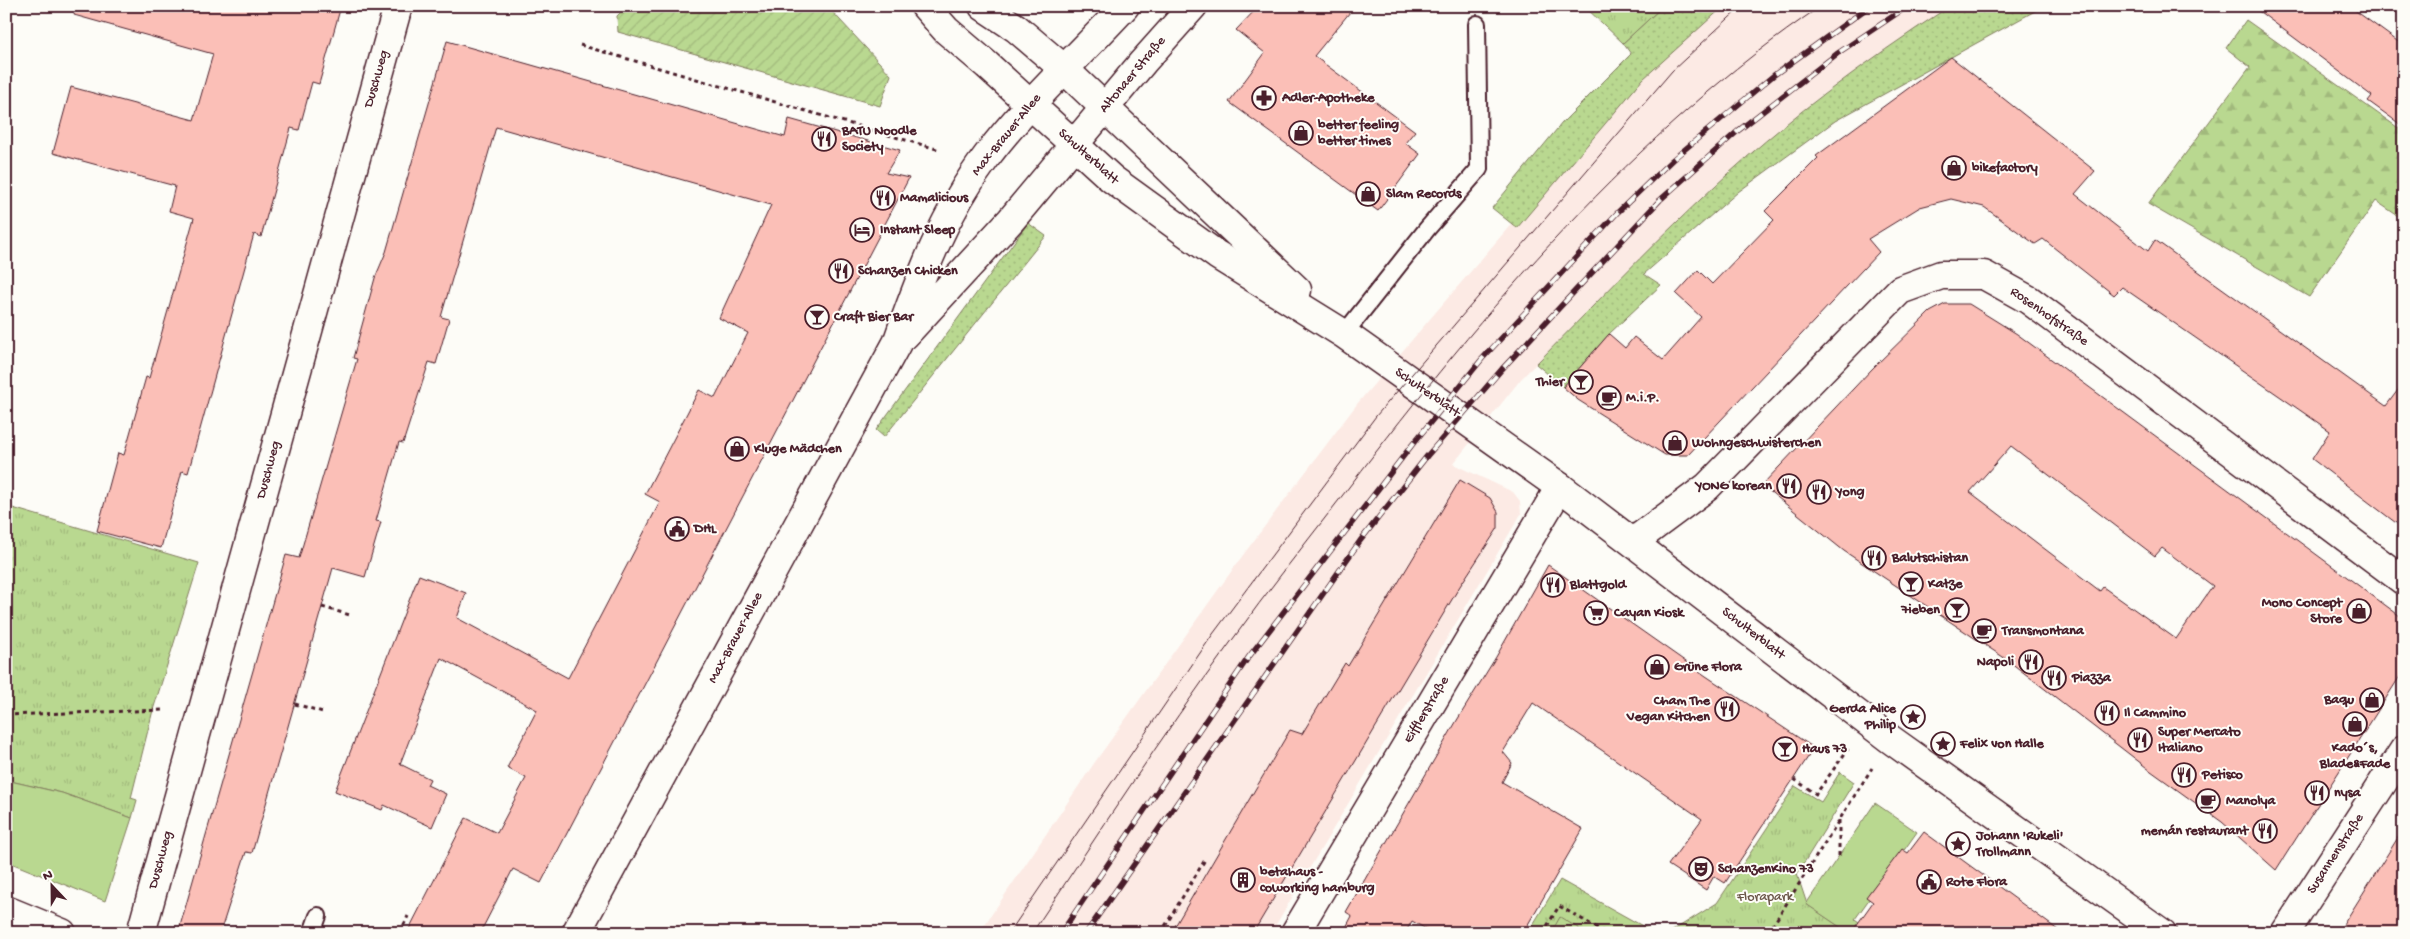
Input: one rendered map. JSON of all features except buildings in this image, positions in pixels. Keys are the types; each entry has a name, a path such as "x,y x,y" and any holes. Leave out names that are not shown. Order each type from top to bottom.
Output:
{"street":[{"name":"Duschweg","path":"141,933 398,6"},
{"name":"Schulterblatt","path":"925,6 946,30 1112,179 1217,255 1344,334 1560,488 1890,739 2162,933"},
{"name":"Schulterblatt","path":"983,6 1016,28 1064,69 1233,232 1344,334"},
{"path":"1064,69 1126,6"},
{"name":"Altonaer Straße","path":"1074,145 1193,6"},
{"name":"Max-Brauer-Allee","path":"576,933 897,343 923,269 950,213 986,157 1030,104 1064,69"},
{"name":"Max-Brauer-Allee","path":"897,343 1011,220 1074,145"},
{"name":"Rosenhofstraße","path":"1633,542 1707,487 1900,290 1941,275 1984,275 2029,300 2404,581"},
{"name":"Eifflerstraße","path":"1295,933 1560,488"},
{"name":"Susannenstraße","path":"2284,933 2404,750"},
{"path":"6,910 62,933"}],"lane":[{"path":"1344,334 1427,229 1479,169 1476,24"},
{"path":"312,933 318,916"}],"path":[{"path":"580,45 940,150"},
{"path":"322,607 350,615"},
{"path":"294,704 322,712"},
{"path":"6,714 164,710"},
{"path":"1768,933 1890,739"},
{"path":"1794,780 1816,794 1834,767"},
{"path":"1839,856 1840,820"},
{"path":"1161,933 1206,858"},
{"path":"1543,933 1559,906 1606,933"},
{"path":"400,933 408,916"}],"shaded area":[{"path":"1714,6 1950,6 1822,95 1734,170 1652,247 1521,379 1453,464 1513,492 1520,501 1521,514 1271,933 979,933 1095,762 1243,555 1357,404 1556,172 1641,77"}],"green space":[{"path":"627,6 827,6 891,75 880,106 618,32 617,16"},
{"path":"1584,6 1663,6 1623,43"},
{"path":"1663,6 1724,6 1643,79 1517,228 1492,208 1562,123 1631,54 1623,43"},
{"path":"1950,6 2044,6 1835,121 1738,192 1644,274 1661,285 1609,334 1563,387 1536,364 1710,190 1784,125 1838,83"},
{"path":"2246,20 2404,132 2404,220 2376,201 2309,297 2148,204 2250,67 2226,48"},
{"path":"1028,223 1046,236 884,437 876,430"},
{"path":"6,506 199,563 153,710 131,798 137,800 132,818 62,793 6,780"},
{"name":"Florapark","path":"1840,772 1854,782 1797,874 1807,904 1849,933 1669,933 1717,903 1795,786 1821,802"},
{"path":"6,780 62,793 132,818 105,901 6,861"},
{"path":"1875,803 1917,832 1855,919 1873,933 1849,933 1806,904"},
{"path":"1560,880 1655,933 1528,933"},
{"path":"1560,917 1586,933 1551,933"}],"tram line":[{"path":"1009,933 1213,634 1376,416 1672,71 1742,6"},
{"path":"1032,933 1154,750 1244,623 1400,421 1509,290 1566,227 1688,109 1753,56 1821,6"}],"railway":[{"path":"1061,933 1248,658 1412,445 1482,359 1618,212 1672,160 1774,75 1870,6"},
{"path":"1086,933 1360,541 1427,456 1502,369 1660,200 1739,130 1838,53 1908,6"}],"place":[{"name":"Adler-Apotheke","path":"1264,98"},
{"name":"better feeling better times","path":"1301,133"},
{"name":"BATU Noodle Society","path":"824,139"},
{"name":"bikefactory","path":"1954,168"},
{"name":"Slam Records","path":"1368,194"},
{"name":"Mamalicious","path":"883,198"},
{"name":"Instant Sleep","path":"862,230"},
{"name":"Schanzen Chicken","path":"841,271"},
{"name":"Craft Bier Bar","path":"817,317"},
{"name":"Thier","path":"1581,382"},
{"name":"M.i.P.","path":"1609,398"},
{"name":"Wohngeschwisterchen","path":"1675,443"},
{"name":"Kluge Mädchen","path":"737,449"},
{"name":"YONG korean","path":"1789,486"},
{"name":"Yong","path":"1819,492"},
{"name":"DHL","path":"677,529"},
{"name":"Balutschistan","path":"1874,558"},
{"name":"Katze","path":"1911,584"},
{"name":"Blattgold","path":"1553,585"},
{"name":"7ieben","path":"1957,610"},
{"name":"Mono Concept Store","path":"2359,611"},
{"name":"Cayan Kiosk","path":"1596,613"},
{"name":"Transmontana","path":"1984,631"},
{"name":"Napoli","path":"2031,662"},
{"name":"Grüne Flora","path":"1657,667"},
{"name":"Piazza","path":"2054,678"},
{"name":"Baqu","path":"2372,700"},
{"name":"Cham The Vegan Kitchen","path":"1727,709"},
{"name":"Il Cammino","path":"2107,713"},
{"name":"Gerda Alice Philip","path":"1913,717"},
{"name":"Kado´s, Blade&Fade","path":"2355,724"},
{"name":"Super Mercato Italiano","path":"2140,740"},
{"name":"Felix von Halle","path":"1943,744"},
{"name":"Haus 73","path":"1785,749"},
{"name":"Petisco","path":"2184,775"},
{"name":"nysa","path":"2317,793"},
{"name":"Manolya","path":"2208,801"},
{"name":"memán restaurant","path":"2265,831"},
{"name":"Johann 'Rukeli' Trollmann","path":"1958,844"},
{"name":"SchanzenKino 73","path":"1701,869"},
{"name":"betahaus - coworking hamburg","path":"1243,880"},
{"name":"Rote Flora","path":"1929,882"}]}
